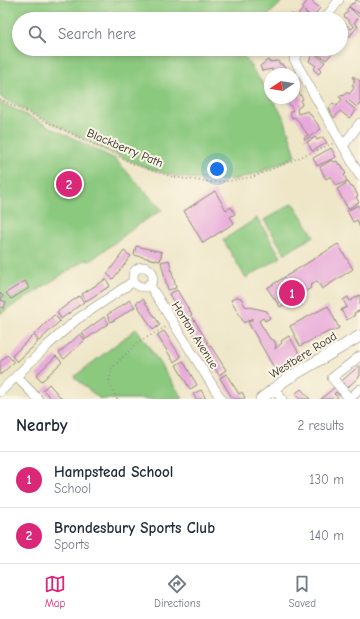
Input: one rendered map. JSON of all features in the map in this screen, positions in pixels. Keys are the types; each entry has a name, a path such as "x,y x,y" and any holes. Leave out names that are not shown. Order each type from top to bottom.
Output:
{"street":[{"path":"330,12 339,0"},
{"path":"296,56 294,59 360,176"},
{"path":"341,143 360,123"},
{"path":"143,267 149,269 152,275 151,282 149,284 140,286 134,281 134,271 143,267"},
{"path":"0,392 76,320 134,281"},
{"name":"Horton Avenue","path":"149,284 221,399"},
{"name":"Westbere Road","path":"261,399 285,380 360,336"},
{"path":"360,356 332,378 350,399 360,389"},
{"path":"16,376 38,399"},
{"path":"273,388 282,399"}],"path":[{"name":"Blackberry Path","path":"0,99 136,165 170,176 211,182 252,177 341,143"},
{"path":"117,399 109,382 112,368 138,342 174,324"}],"green space":[{"path":"0,0 284,0 271,12 12,12 12,56 244,56 264,86 264,104 276,104 284,118 296,156 259,172 236,179 213,181 191,179 169,174 148,168 106,150 0,97"},
{"path":"0,102 115,159 162,210 142,222 90,261 85,260 0,314"},
{"path":"293,203 314,236 285,254 264,220"},
{"path":"257,218 281,257 246,278 223,240"},
{"path":"136,329 183,399 100,399 74,377"}],"building":[{"path":"308,0 314,0 312,2 320,8 317,12 300,12 303,9 302,8"},
{"path":"356,0 360,2 360,14 349,7"},
{"path":"349,7 359,17 354,23 358,26 349,37 348,26 351,29 354,27 348,20 348,11 346,10"},
{"path":"311,56 318,56 325,62 319,69 321,71 319,74 313,69 316,66 309,61"},
{"path":"321,56 330,56 326,60"},
{"path":"268,60 270,62 278,61 285,68 264,68 264,71 262,71 260,66"},
{"path":"353,76 360,81 360,104 357,107 348,100 346,102 356,110 353,115 349,118 340,111 334,118 329,108 333,103 337,106 342,99 339,97 340,95 344,96 347,92 349,94 352,91 354,87 352,86 355,81 353,81 355,79 352,78"},
{"path":"300,95 303,99 301,100 302,105 297,109 298,114 308,111 321,129 305,140 304,138 308,135 295,117 292,118 290,112 293,110 289,104 300,104"},
{"path":"315,137 317,140 323,137 327,143 312,151 307,142"},
{"path":"331,148 336,157 317,166 313,158"},
{"path":"332,160 334,162 337,161 339,165 341,164 346,174 344,175 347,181 336,186 331,176 326,179 320,167"},
{"path":"348,182 351,187 353,186 359,202 348,209 337,189"},
{"path":"215,191 226,210 231,207 235,214 230,217 234,223 203,243 184,211"},
{"path":"358,205 360,209 360,228 357,220 353,222 347,211"},
{"path":"338,244 353,269 322,289 317,281 310,286 311,288 280,307 267,288"},
{"path":"136,246 162,252 160,261 134,255"},
{"path":"124,251 131,256 113,279 107,274"},
{"path":"169,260 176,288 168,290 161,262"},
{"path":"106,279 110,286 86,301 82,294"},
{"path":"25,281 29,288 11,299 6,293"},
{"path":"177,290 192,315 184,320 169,294"},
{"path":"0,293 3,296 1,300 6,302 4,308 0,307"},
{"path":"360,295 360,312 354,313 355,315 347,320 341,310 347,307 343,300 348,297 350,301"},
{"path":"79,296 84,302 61,319 57,312"},
{"path":"237,297 241,298 245,306 267,311 270,318 265,321 263,318 259,321 270,339 274,340 276,345 275,349 282,343 281,341 289,336 302,358 277,373 248,322 252,320 252,318 244,323 231,300"},
{"path":"143,299 160,325 153,330 136,303"},
{"path":"130,300 135,307 111,322 107,315"},
{"path":"328,306 339,328 300,346 290,326"},
{"path":"54,315 60,321 39,341 34,335"},
{"path":"104,317 109,323 86,339 82,333"},
{"path":"193,318 208,343 201,347 186,322"},
{"path":"164,331 181,357 174,362 157,335"},
{"path":"80,334 85,340 64,359 59,353"},
{"path":"32,336 38,342 17,362 12,356"},
{"path":"210,345 226,370 219,375 203,350"},
{"path":"7,355 14,362 0,375 0,362"},
{"path":"56,356 62,362 42,381 36,375"},
{"path":"183,361 197,385 190,389 176,365"},
{"path":"360,365 360,376 348,387 344,383 342,385 346,389 339,395 336,392 334,394 338,397 336,399 321,399"},
{"path":"226,374 239,394 242,392 245,398 233,399 220,378"},
{"path":"49,384 62,399 52,399 43,390"},
{"path":"301,389 310,399 299,399 295,394"},
{"path":"201,390 206,399 196,399 193,394"}],"place":[{"name":"Brondesbury Sports Club","path":"69,184"},
{"name":"Hampstead School","path":"292,293"}]}
